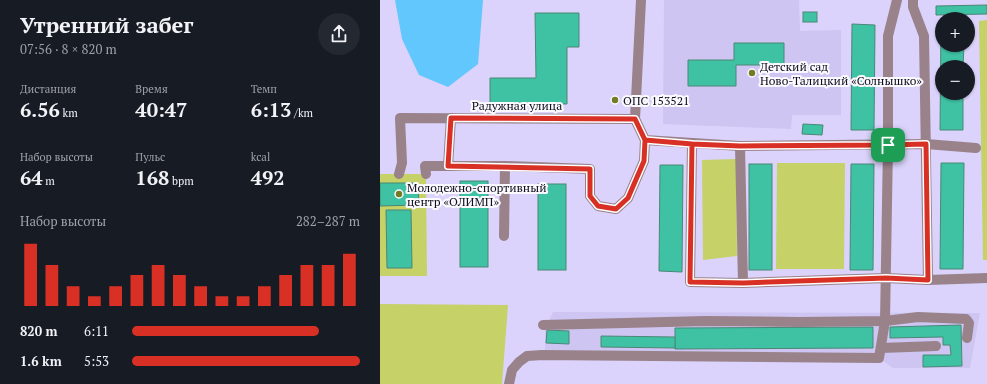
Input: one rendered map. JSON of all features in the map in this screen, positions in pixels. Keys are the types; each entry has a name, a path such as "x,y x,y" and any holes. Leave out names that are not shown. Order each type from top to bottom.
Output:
{"street":[{"path":"426,174 426,166 505,166 590,169 590,196 598,206 616,209 628,198 644,161 645,140 635,119 641,0"},
{"path":"509,384 512,370 527,356 879,358 885,321 888,36 897,0"},
{"path":"913,0 913,7 924,36 928,280"},
{"name":"Радужная улица","path":"399,174 402,163 400,118 635,119"},
{"path":"448,166 451,118"},
{"path":"645,140 740,146 926,144 976,148"},
{"path":"692,144 690,282 743,283 886,278 928,280 987,278"},
{"path":"740,146 743,283"},
{"path":"504,236 505,166"},
{"path":"543,325 706,320 799,322 885,321 918,317 966,319 969,323 967,338"},
{"path":"881,348 936,346"}],"shaded area":[{"name":"Детский сад Ново-Талицкий «Солнышко»","path":"664,0 799,0 800,31 841,30 841,115 792,115 791,129 663,124"},
{"path":"553,312 980,313 970,368 893,368 879,358 545,351 545,329"}],"green space":[{"path":"987,20 987,260 983,260 979,21"},
{"path":"736,159 737,256 703,260 702,160"},
{"path":"777,163 845,163 844,269 776,269"},
{"path":"380,174 426,174 427,276 380,276"},
{"path":"380,304 508,305 502,384 380,384"}],"water":[{"path":"395,0 483,0 478,64 448,87 419,75 402,39"}],"building":[{"path":"987,5 987,14 975,14 975,12 936,12 936,6"},
{"path":"803,12 817,12 817,22 803,22"},
{"path":"535,13 579,13 579,47 567,47 567,104 490,104 490,78 536,78"},
{"path":"852,24 875,25 874,130 851,130"},
{"path":"734,43 784,43 784,65 736,65 736,86 688,86 688,60 734,60"},
{"path":"941,52 964,52 963,60 941,60"},
{"path":"940,100 963,100 963,130 940,130"},
{"path":"803,124 823,125 822,135 802,134"},
{"path":"941,163 964,163 963,269 940,269"},
{"path":"749,164 772,164 772,270 749,270"},
{"path":"851,164 874,164 873,270 850,270"},
{"path":"660,165 683,165 682,272 659,271"},
{"path":"460,181 488,181 488,267 460,267"},
{"name":"Молодежно-спортивный центр «ОЛИМП»","path":"380,183 418,183 419,205 380,206"},
{"path":"538,184 566,184 566,270 538,270"},
{"path":"386,210 411,210 412,268 387,268"},
{"path":"961,325 962,366 923,367 923,355 951,355 950,345 943,345 943,337 890,338 890,327"},
{"path":"873,327 873,348 675,349 675,328"},
{"path":"547,330 569,331 569,344 546,343"},
{"path":"601,336 675,337 675,348 601,347"}],"place":[{"name":"Детский сад Ново-Талицкий «Солнышко»","path":"752,73"},
{"name":"ОПС 153521","path":"615,100"},
{"name":"Молодежно-спортивный центр «ОЛИМП»","path":"399,194"}],"route":[{"path":"888,145 740,146 692,144 645,140 635,119 451,118 448,166 505,166 590,169 590,196 598,206 616,209 628,198 644,161 645,140 692,144 690,282 743,283 886,278 928,280 926,144 888,145"}]}
